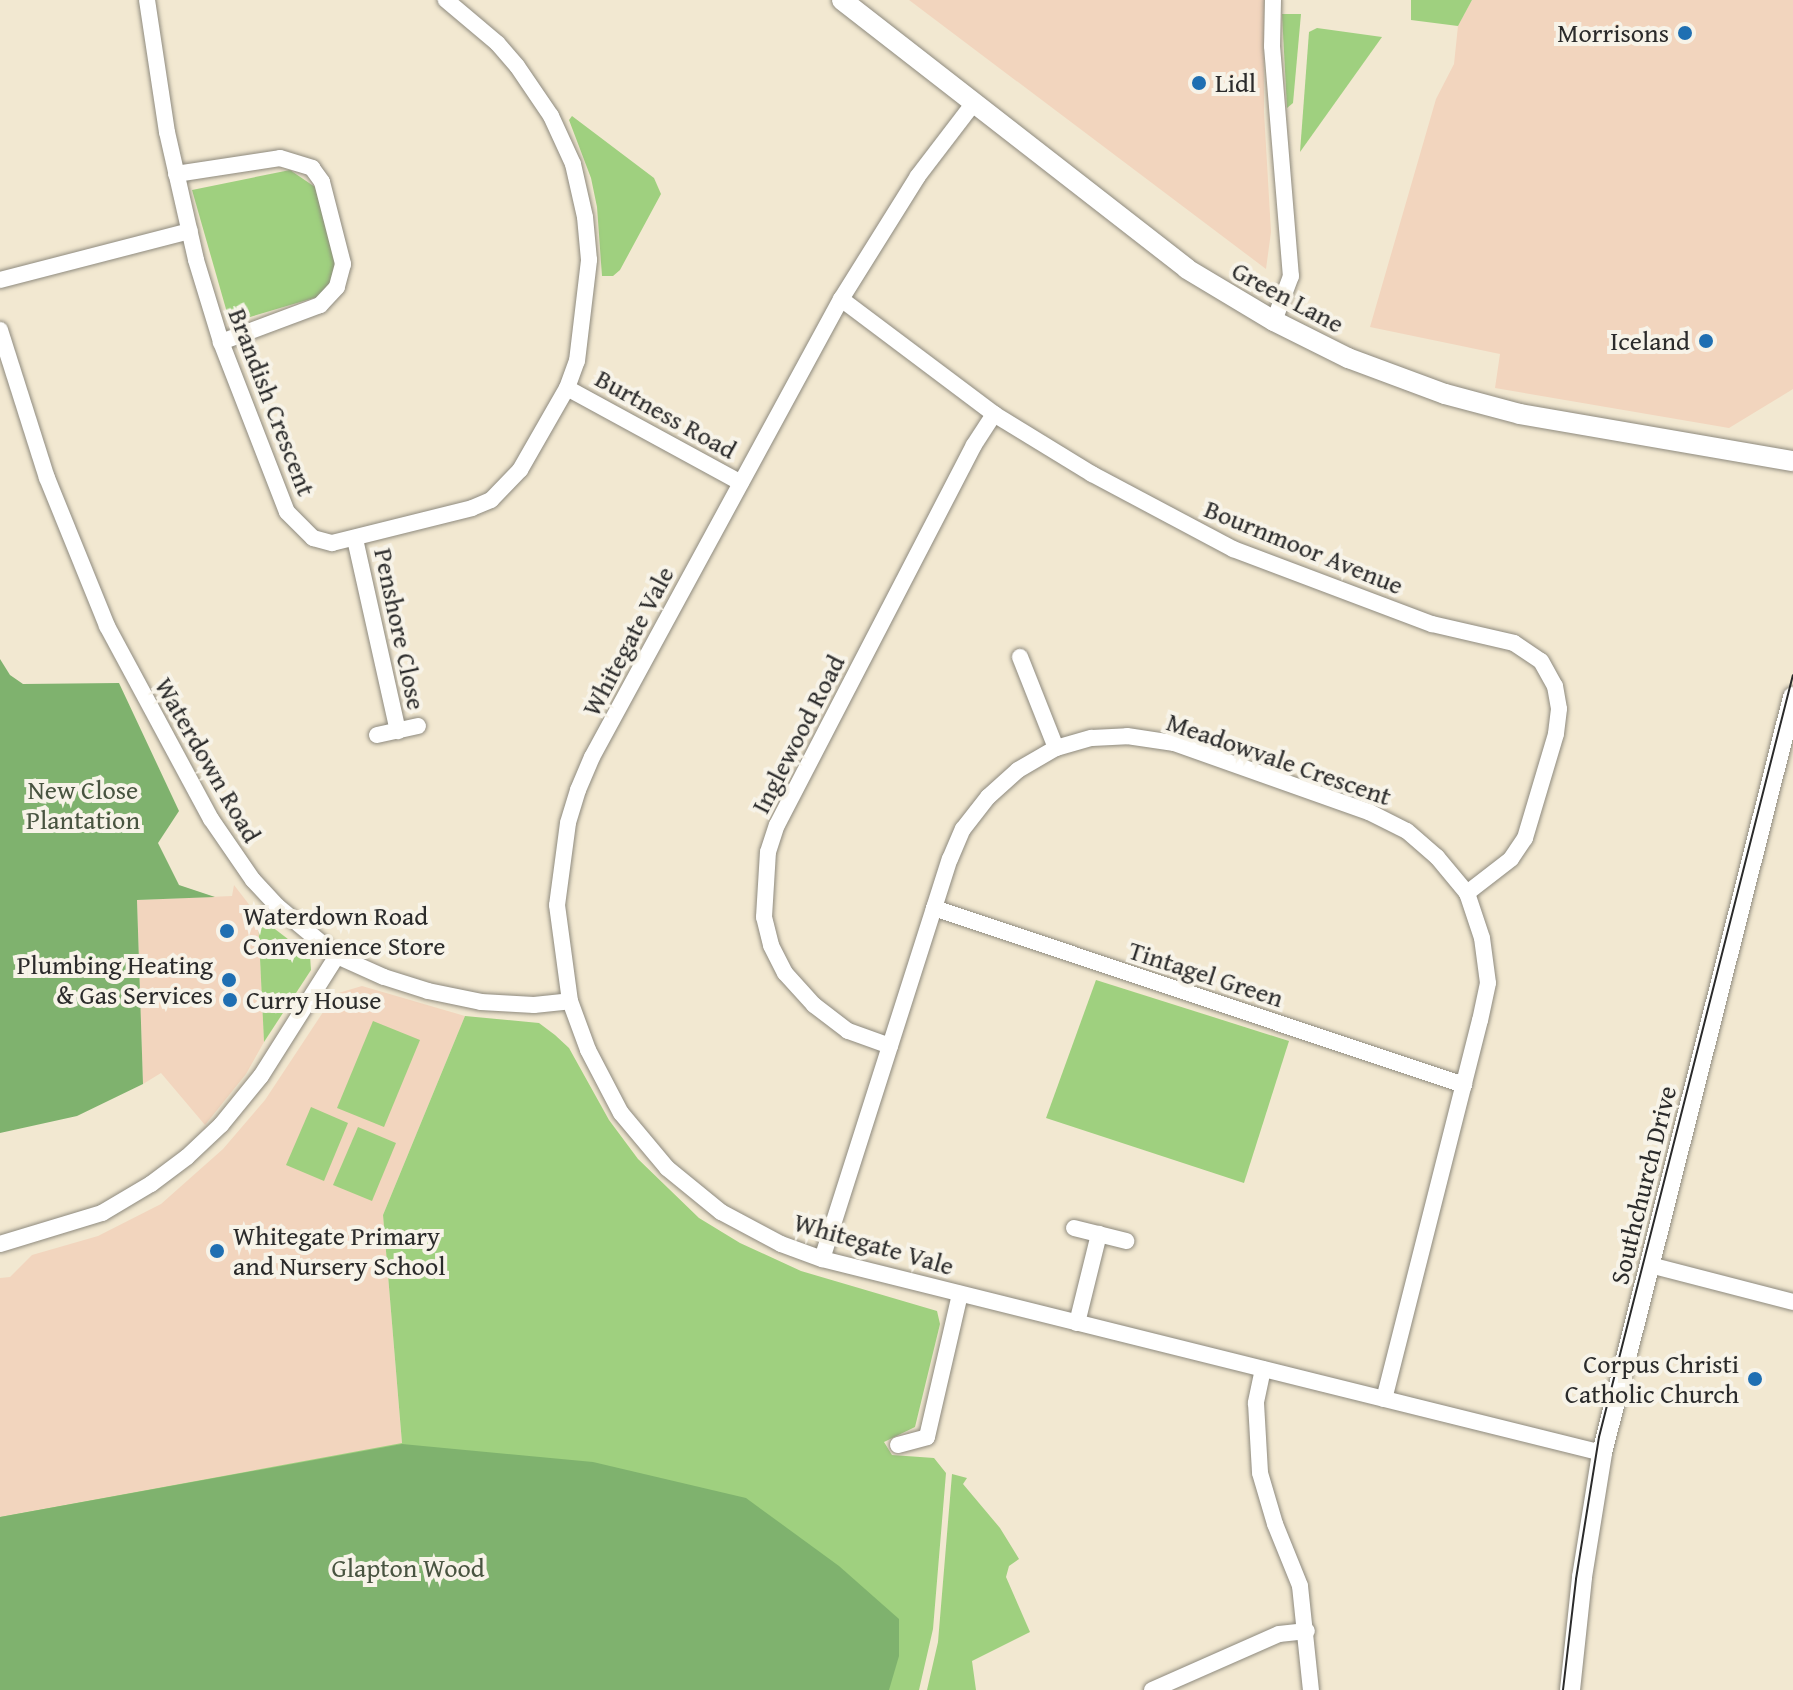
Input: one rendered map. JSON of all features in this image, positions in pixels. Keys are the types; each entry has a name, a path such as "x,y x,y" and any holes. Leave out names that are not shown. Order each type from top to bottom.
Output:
{"street":[{"name":"Brandish Crescent","path":"147,0 176,174 221,342 287,512 297,526 313,538 332,543 472,508 491,500 520,470 567,388 582,335 589,260 585,217 573,164 551,116 517,66 497,43 446,0"},
{"name":"Green Lane","path":"842,0 1187,269 1274,321 1348,358 1445,394 1584,426 1793,461"},
{"path":"1273,0 1272,46 1291,276 1274,321"},
{"name":"Whitegate Vale","path":"973,104 918,176 841,299 592,757 578,790 566,835 557,905 570,1001 602,1081 621,1113 667,1168 721,1212 750,1229 822,1259 1602,1453"},
{"path":"176,174 280,158 312,168 322,182 343,264 337,287 320,305 221,342"},
{"path":"0,280 190,231"},
{"name":"Bournmoor Avenue","path":"841,299 994,414 1092,474 1233,549 1432,624 1514,643 1541,661 1555,686 1559,709 1556,734 1525,838 1511,859 1467,893"},
{"name":"Waterdown Road","path":"0,330 47,478 107,626 136,684 231,851 277,906 337,956 428,991 481,1002 534,1005 570,1001"},
{"name":"Burtness Road","path":"567,388 741,483"},
{"name":"Inglewood Road","path":"890,1046 848,1031 814,1005 785,973 771,945 764,917 768,852 791,798 967,458 994,414"},
{"name":"Penshore Close","path":"355,539 398,731"},
{"path":"1020,657 1056,748"},
{"name":"Southchurch Drive","path":"1570,1690 1582,1577 1602,1453 1793,697"},
{"name":"Penshore Close","path":"377,735 418,726"},
{"name":"Meadowvale Crescent","path":"822,1259 934,908 963,829 988,797 1018,770 1056,748 1092,738 1127,736 1189,748 1369,812 1407,831 1437,857 1467,893 1482,938 1488,983 1384,1399"},
{"name":"Tintagel Green","path":"934,908 1464,1085"},
{"path":"0,1244 102,1213 151,1184 187,1157 221,1125 261,1076 337,956"},
{"path":"1074,1228 1126,1241"},
{"path":"1077,1323 1099,1234"},
{"path":"1650,1265 1793,1302"},
{"path":"898,1445 927,1437 960,1294"},
{"path":"1263,1369 1256,1403 1260,1473 1275,1524 1300,1586 1311,1690"},
{"path":"1152,1690 1279,1634 1307,1631"}],"shaded area":[{"path":"909,0 1264,0 1264,112 1271,232 1266,269"},
{"path":"1472,0 1793,0 1793,389 1729,428 1495,388 1500,354 1370,327 1436,99 1454,64 1458,26"},
{"path":"234,885 258,916 264,1042 246,1074 205,1125 161,1073 143,1084 137,900 232,896"},
{"name":"Whitegate Primary and Nursery School","path":"362,986 465,1016 383,1215 402,1444 0,1517 0,1278 10,1277 32,1255 98,1236 161,1204 223,1149 265,1100 335,994"}],"green space":[{"path":"1411,0 1472,0 1458,26 1411,20"},
{"path":"1282,14 1301,14 1293,103 1287,108"},
{"path":"1317,28 1382,37 1300,152 1309,32"},
{"path":"572,116 654,178 661,194 620,270 613,276 602,276 597,207 591,178 569,120"},
{"path":"290,170 315,187 340,272 324,295 230,323 192,190"},
{"name":"New Close Plantation","path":"0,659 10,675 23,684 119,683 179,811 158,843 179,885 215,897 137,900 143,1084 77,1116 0,1133"},
{"path":"258,916 310,956 311,970 264,1042"},
{"path":"1096,980 1289,1041 1244,1183 1046,1118"},
{"path":"465,1016 539,1023 555,1035 569,1048 609,1120 638,1159 699,1218 740,1243 801,1271 937,1311 940,1324 915,1427 884,1442 892,1455 934,1458 946,1473 933,1629 919,1690 0,1690 0,1517 402,1443 383,1215"},
{"path":"373,1021 420,1040 384,1127 337,1108"},
{"path":"311,1107 348,1123 324,1181 286,1165"},
{"path":"358,1127 396,1143 372,1201 333,1185"},
{"name":"Glapton Wood","path":"402,1444 593,1462 746,1498 839,1566 899,1619 899,1656 889,1690 0,1690 0,1517"},
{"path":"952,1474 967,1478 963,1484 1000,1528 1019,1559 1009,1566 1006,1577 1030,1632 972,1661 976,1690 927,1690 938,1642"}],"tram line":[{"path":"1563,1690 1576,1579 1599,1437 1793,675"}],"place":[{"name":"Morrisons","path":"1685,33"},
{"name":"Lidl","path":"1199,83"},
{"name":"Iceland","path":"1706,341"},
{"name":"Waterdown Road Convenience Store","path":"227,931"},
{"name":"Plumbing Heating & Gas Services","path":"229,980"},
{"name":"Curry House","path":"230,1000"},
{"name":"Whitegate Primary and Nursery School","path":"217,1251"},
{"name":"Corpus Christi Catholic Church","path":"1755,1379"}]}
